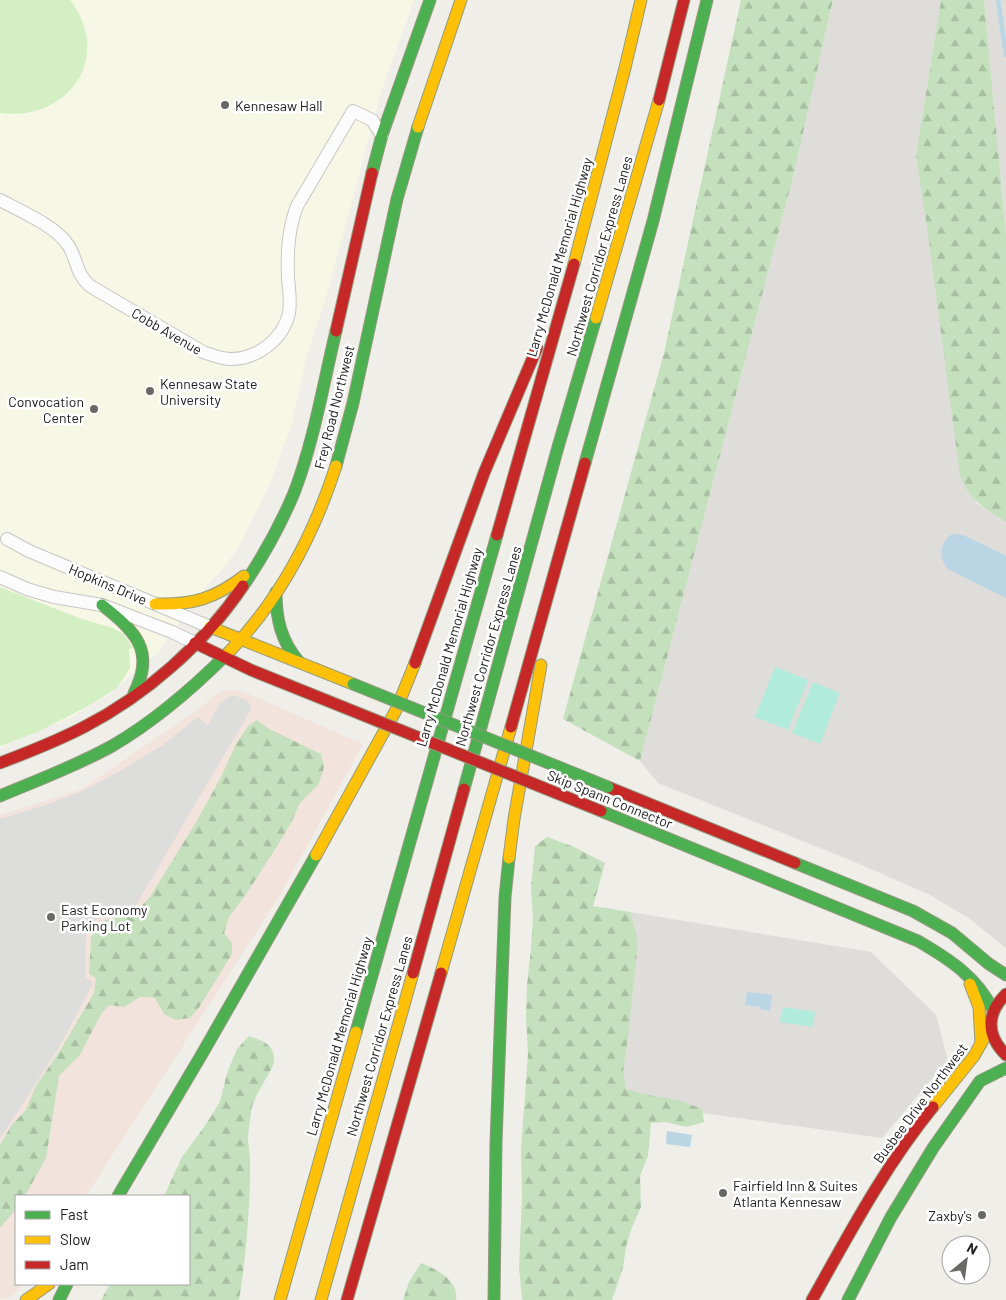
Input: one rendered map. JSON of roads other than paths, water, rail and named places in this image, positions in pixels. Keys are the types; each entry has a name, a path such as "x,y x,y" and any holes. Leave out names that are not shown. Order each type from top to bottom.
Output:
{"main road":[{"name":"Frey Road Northwest","path":"0,763 62,738 98,720 170,668 195,644 235,598 258,564 282,520 304,464 382,134 430,0"},
{"name":"Frey Road Northwest","path":"0,796 85,760 127,738 180,699 241,639 276,592 310,533 339,455 405,167 461,0"},
{"name":"Larry McDonald Memorial Highway","path":"280,1300 574,262 623,77 641,0"},
{"name":"Northwest Corridor Express Lanes","path":"321,1300 509,630 558,447 656,114 684,0"},
{"path":"347,1300 548,597 658,202 707,0"},
{"path":"119,1195 244,980 396,710 424,640 484,473 574,262"},
{"path":"155,604 174,605 205,601 233,585 258,564"},
{"path":"276,592 276,616 281,635 290,652 300,662"},
{"path":"494,1300 496,1144 504,897 514,819 537,691 548,597"},
{"path":"102,605 130,630 143,651 145,664 143,676 132,697"},
{"name":"Skip Spann Connector","path":"210,627 901,905 952,933 1006,975"},
{"name":"Skip Spann Connector","path":"195,644 223,658 305,692 894,930 932,949 961,970 981,987 993,1010"},
{"path":"961,970 970,982 977,999 981,1047"},
{"path":"993,1010 1006,994"},
{"name":"Busbee Drive Northwest","path":"812,1300 889,1168 922,1122 967,1068 981,1047 990,1027 993,1010"},
{"path":"990,1027 996,1044 1006,1055"},
{"path":"848,1300 906,1190 933,1148 980,1081 1006,1068"},
{"path":"970,1097 1006,1078"},
{"path":"26,1300 48,1285"},
{"path":"59,1300 67,1285"}],"street":[{"name":"Cobb Avenue","path":"0,200 45,225 64,239 70,246 80,276 90,286 203,352 222,358 246,357 268,346 280,333 287,320 290,307 288,251 293,217 301,199 353,111 372,120 382,134"},
{"name":"Hopkins Drive","path":"7,540 28,551 210,627"},
{"name":"Hopkins Drive","path":"0,577 27,589 54,597 102,605 172,632 195,644"}],"water":[{"path":"952,534 963,535 1006,556 1006,598 948,569 941,551 944,542"},
{"path":"747,992 772,995 770,1011 760,1009 760,1007 745,1005"},
{"path":"667,1131 692,1135 690,1147 666,1144"}],"waterway":[{"path":"998,0 1006,55"}],"place":[{"name":"Kennesaw Hall","path":"225,105"},
{"name":"Kennesaw State University","path":"150,391"},
{"name":"Convocation Center","path":"94,409"},
{"name":"East Economy Parking Lot","path":"51,917"},
{"name":"Fairfield Inn & Suites Atlanta Kennesaw","path":"723,1193"},
{"name":"Zaxby's","path":"982,1215"}]}
